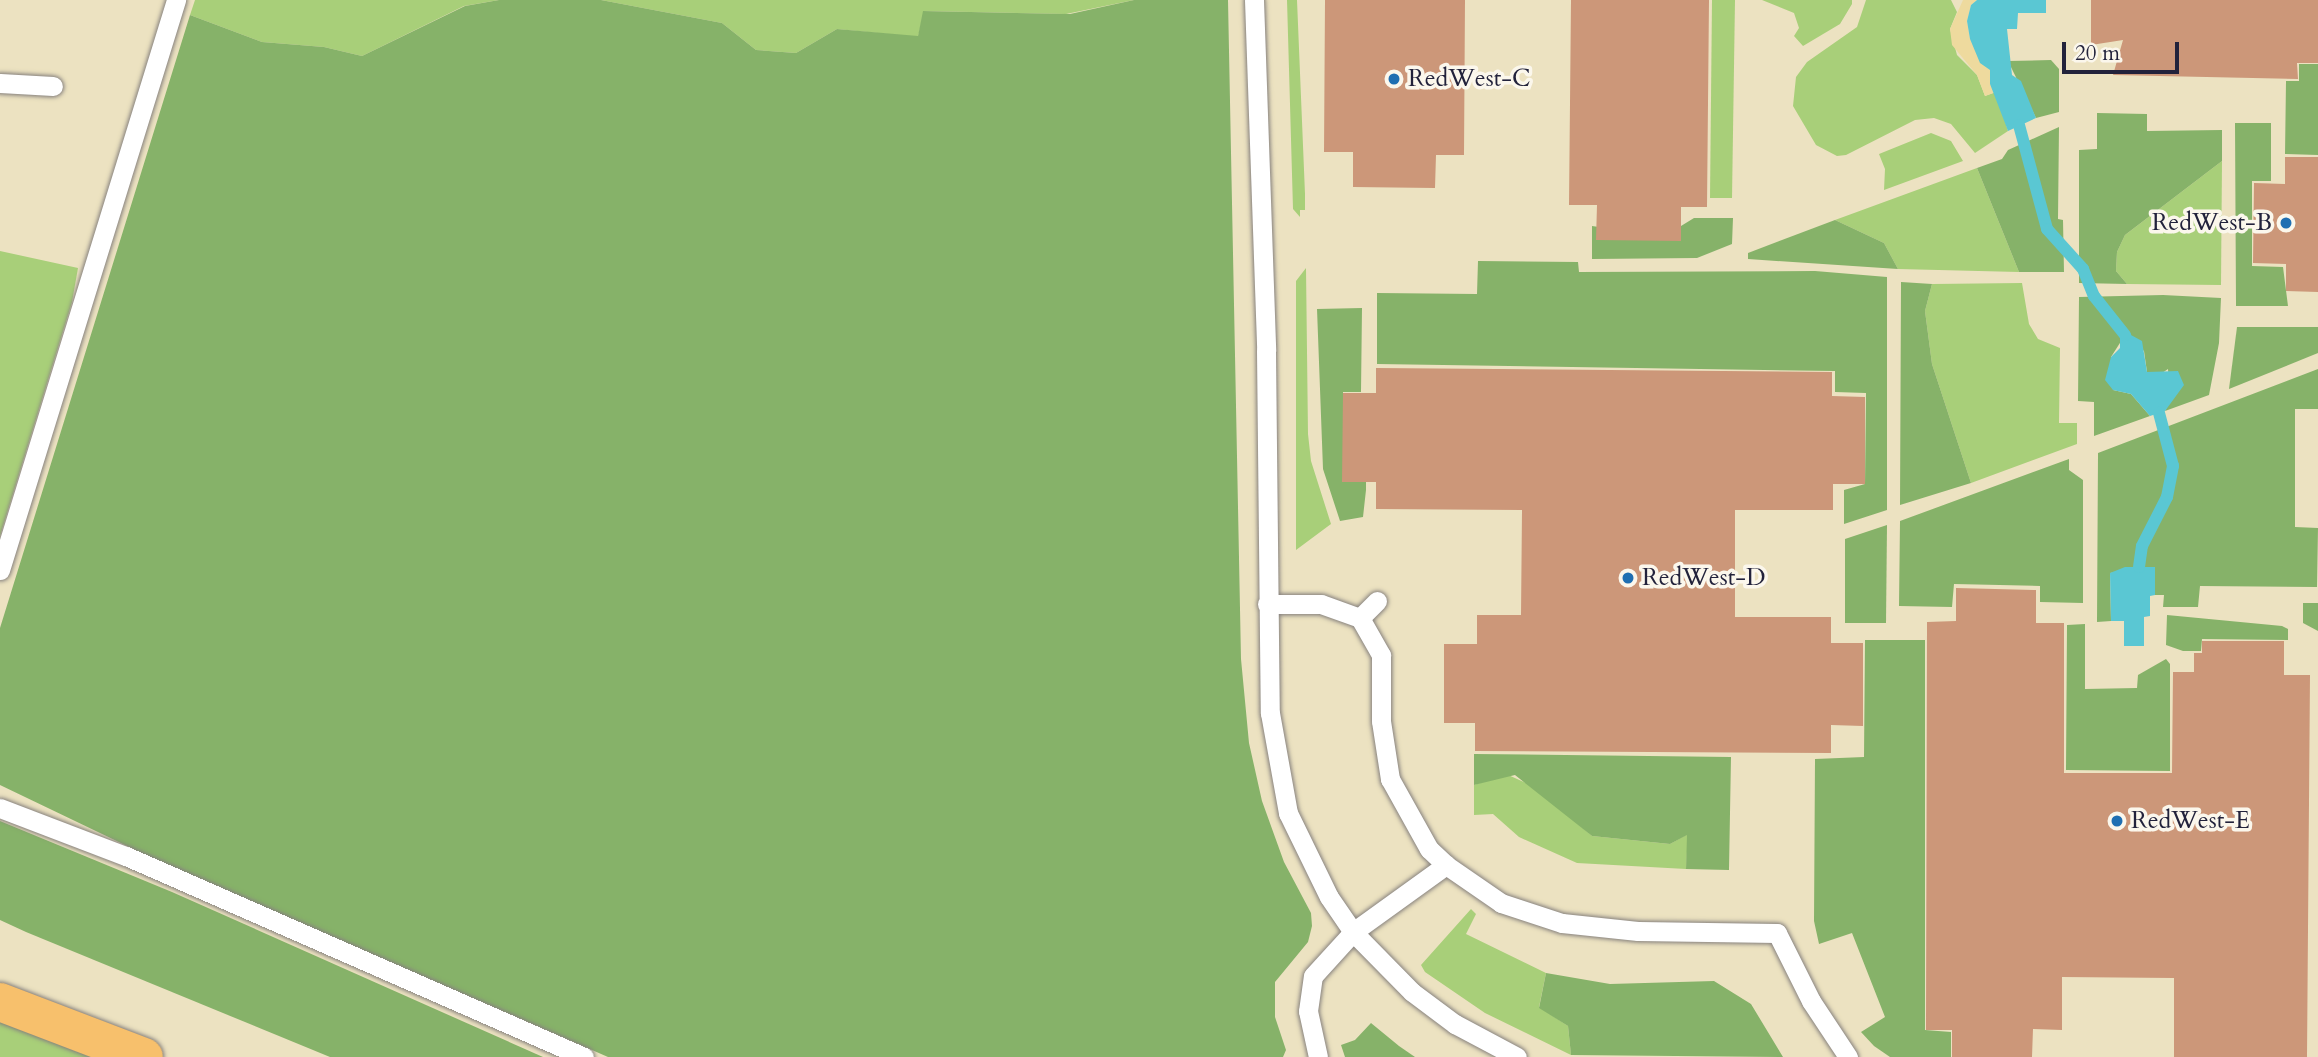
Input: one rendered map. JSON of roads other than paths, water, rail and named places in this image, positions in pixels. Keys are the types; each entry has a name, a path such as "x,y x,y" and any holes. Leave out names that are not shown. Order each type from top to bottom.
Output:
{"highway":[{"path":"0,1002 145,1057"}],"lane":[{"path":"0,570 176,0"},
{"path":"1254,0 1266,351 1270,713 1288,813 1329,897 1353,932 1412,992 1444,1016 1517,1057"},
{"path":"0,83 53,86"},
{"path":"1360,618 1377,601"},
{"path":"1267,604 1321,604 1360,618 1381,655 1381,721 1390,779 1429,849 1446,865 1501,902 1562,923 1638,931 1777,933 1811,1001 1848,1057"},
{"path":"0,808 125,856 584,1057"},
{"path":"1318,1057 1308,1011 1313,976 1353,932 1446,865"}],"water":[{"path":"1977,0 2046,0 2046,13 2018,13 2017,29 2007,29 2012,75 2021,81 2036,118 2008,131 1990,84 1990,70 1980,63 1970,39 1967,21 1971,5"},
{"path":"2131,335 2142,341 2147,372 2178,371 2184,385 2165,411 2150,416 2131,394 2113,390 2105,380 2111,357 2120,348 2120,337"},
{"path":"2125,567 2155,567 2155,595 2150,596 2150,616 2144,617 2144,646 2124,646 2124,621 2111,621 2110,573"}],"waterway":[{"path":"2019,125 2047,229 2083,269 2094,296 2125,335"},
{"path":"2139,567 2142,546 2167,497 2173,466 2159,413"}],"place":[{"name":"RedWest-C","path":"1394,79"},
{"name":"RedWest-B","path":"2286,223"},
{"name":"RedWest-D","path":"1628,578"},
{"name":"RedWest-E","path":"2117,821"}]}
